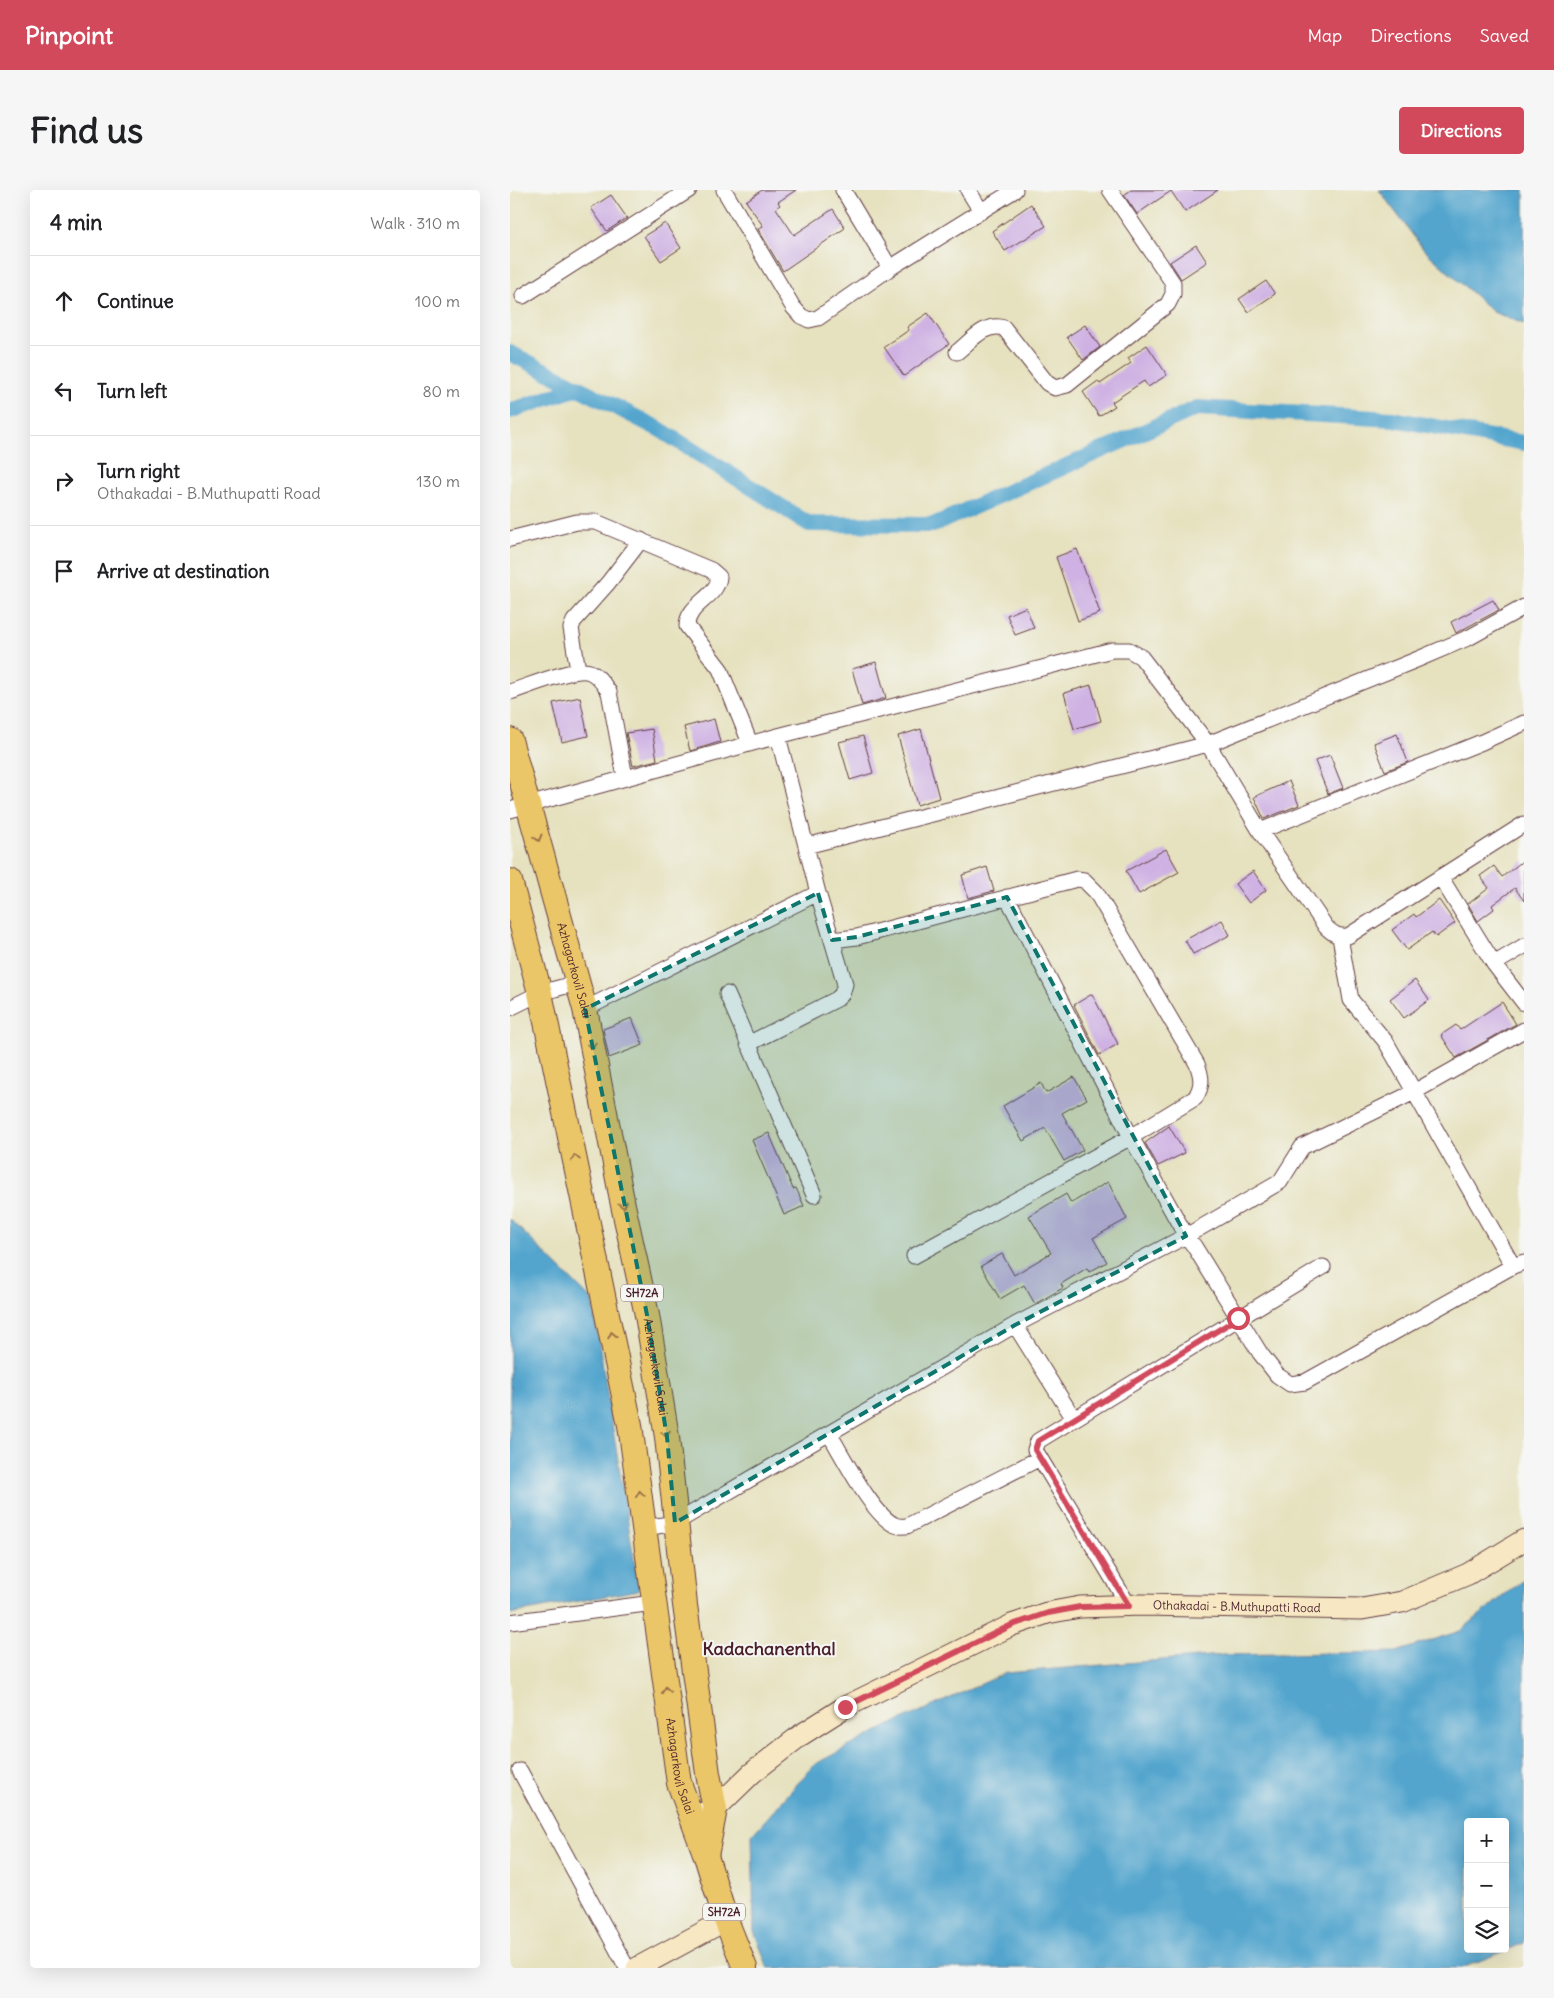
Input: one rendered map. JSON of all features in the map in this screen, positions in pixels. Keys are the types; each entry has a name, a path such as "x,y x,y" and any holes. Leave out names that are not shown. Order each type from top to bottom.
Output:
{"main road":[{"name":"Azhagarkovil Salai","path":"510,740 519,806 585,1009 622,1205 646,1315 667,1437 675,1524 706,1764 715,1810 706,1856"},
{"name":"Azhagarkovil Salai","path":"510,881 540,993 630,1425 679,1783 706,1856 726,1920 745,1968"},
{"name":"Othakadai - B.Muthupatti Road","path":"691,1817 715,1810 752,1773 801,1735 845,1707 1012,1625 1048,1613 1080,1607 1129,1606 1362,1609 1402,1602 1460,1577 1524,1540"},
{"path":"637,1968 726,1920"}],"street":[{"path":"523,296 690,190"},
{"path":"724,190 794,307 801,316 809,320 818,318 890,268 1015,190"},
{"path":"843,190 890,268"},
{"path":"968,190 981,211"},
{"path":"957,352 986,328 996,326 1004,328 1046,383 1055,388 1067,385 1168,304 1173,294 1173,283 1110,190"},
{"path":"510,539 577,522 596,522 711,570 719,577 718,582 712,592 690,614 687,619 687,626 720,669 750,743"},
{"path":"578,670 571,628 574,621 608,583 641,540"},
{"path":"806,846 1208,744 1470,637 1524,607"},
{"path":"519,806 750,743 1112,650 1130,650 1141,657 1208,744 1260,831 1326,928 1333,934 1340,937 1348,936 1524,824"},
{"path":"510,692 578,670 590,672 602,682 609,692 625,777"},
{"path":"1260,831 1482,742 1524,723"},
{"path":"748,1044 837,999 842,994 845,984 818,893 778,736"},
{"path":"1440,878 1494,964 1524,1003"},
{"path":"832,940 857,937 1077,879 1084,880 1091,886 1197,1064 1202,1078 1200,1090 1195,1098 1132,1137 914,1256"},
{"path":"585,1009 818,893"},
{"path":"1007,897 1132,1137 1186,1236 1260,1353 1277,1375 1290,1384 1304,1382 1518,1264 1386,1042 1351,1000 1340,937"},
{"path":"1494,964 1524,946"},
{"path":"510,1008 540,993 577,983"},
{"path":"727,994 814,1195"},
{"path":"645,1528 675,1524 1015,1325 1186,1236 1280,1182 1302,1147 1414,1092 1524,1030"},
{"path":"1129,1606 1035,1450 1038,1441 1323,1267"},
{"path":"1015,1325 1074,1419"},
{"path":"830,1435 872,1504 886,1520 896,1526 907,1526 1040,1458"},
{"path":"510,1622 653,1603"},
{"path":"520,1771 627,1968"}],"highlighted area":[{"path":"818,893 832,940 857,937 1007,897 1186,1236 1015,1325 675,1523 667,1437 647,1315 585,1009"}],"water":[{"path":"1379,190 1524,190 1524,324 1493,312 1424,250"},
{"path":"510,1219 592,1300 639,1590 510,1614"},
{"path":"1524,1579 1524,1943 1509,1949 1509,1818 1464,1818 1464,1953 1499,1953 1462,1968 768,1968 754,1931 752,1835 815,1764 888,1726 1006,1673 1222,1655 1396,1652 1460,1631"}],"building":[{"path":"762,190 796,190 778,202 780,205 776,208 794,235 833,209 845,228 783,271 758,229 763,226 746,201"},
{"path":"1131,190 1218,190 1185,212 1171,191 1137,214 1124,195"},
{"path":"611,195 627,218 607,231 591,208"},
{"path":"1031,204 1046,226 1005,251 992,231"},
{"path":"665,223 681,248 661,261 644,236"},
{"path":"1196,245 1207,262 1181,279 1170,262"},
{"path":"1266,281 1275,294 1248,312 1239,299"},
{"path":"928,313 949,344 904,376 884,347 909,330 907,327"},
{"path":"1085,325 1100,347 1083,360 1067,337"},
{"path":"1147,345 1167,375 1148,387 1144,381 1112,402 1115,406 1099,416 1083,392 1098,381 1100,384 1131,363 1128,358"},
{"path":"1077,549 1100,613 1078,621 1056,557"},
{"path":"1493,600 1499,610 1456,633 1451,622"},
{"path":"1026,607 1034,628 1015,635 1007,615"},
{"path":"876,662 886,698 862,705 852,669"},
{"path":"1091,685 1101,721 1074,729 1064,693"},
{"path":"580,697 588,736 562,742 553,703"},
{"path":"714,719 720,742 690,751 684,727"},
{"path":"652,729 657,760 633,766 626,733"},
{"path":"921,729 939,798 917,805 898,736"},
{"path":"1397,734 1408,762 1385,771 1374,743"},
{"path":"863,736 873,773 850,780 839,742"},
{"path":"1330,755 1343,788 1328,794 1315,761"},
{"path":"1289,781 1299,805 1264,819 1254,797"},
{"path":"1166,849 1179,872 1139,894 1126,871"},
{"path":"1524,860 1524,901 1515,888 1492,905 1494,909 1478,921 1468,904 1489,888 1480,876 1494,866 1502,877"},
{"path":"987,867 994,891 968,898 962,875"},
{"path":"1253,871 1266,890 1249,903 1235,884"},
{"path":"1439,900 1455,923 1436,937 1432,932 1407,950 1392,930 1414,914 1416,917"},
{"path":"1222,920 1230,935 1193,954 1185,940"},
{"path":"1415,980 1429,1000 1404,1018 1390,999"},
{"path":"1092,994 1118,1044 1099,1055 1074,1005"},
{"path":"1502,1002 1516,1024 1456,1058 1441,1035 1456,1025 1460,1030"},
{"path":"632,1018 643,1045 609,1058 603,1029"},
{"path":"1074,1077 1087,1099 1062,1113 1083,1150 1064,1161 1045,1128 1023,1141 1003,1106 1041,1083 1046,1093"},
{"path":"1169,1126 1185,1153 1158,1166 1145,1143"},
{"path":"769,1133 793,1189 796,1188 804,1206 784,1215 752,1140"},
{"path":"1108,1182 1127,1219 1093,1238 1107,1262 1089,1272 1087,1268 1061,1284 1063,1288 1035,1304 1024,1285 1000,1299 981,1266 1002,1254 1014,1275 1051,1253 1029,1216 1066,1194 1071,1203"}],"waterway":[{"path":"510,353 659,429 809,524 933,525 1197,408 1393,419 1524,443"},
{"path":"510,411 578,388"}],"district":[{"name":"Kadachanenthal","path":"769,1649"}],"route":[{"path":"845,1707 1012,1625 1048,1613 1080,1607 1129,1606 1035,1450 1038,1441 1238,1318"}]}
